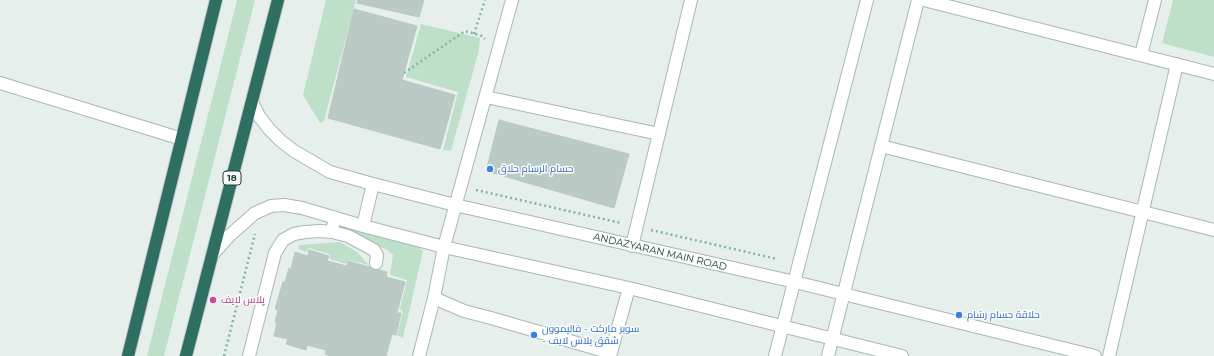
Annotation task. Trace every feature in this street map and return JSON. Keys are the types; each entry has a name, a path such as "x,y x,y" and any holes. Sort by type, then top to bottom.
{"highway":[{"path":"128,356 216,0"},
{"name":"18","path":"186,356 278,0"}],"street":[{"path":"419,356 434,298 444,247 512,0"},
{"path":"632,246 692,0"},
{"path":"775,356 867,0"},
{"path":"828,356 918,0"},
{"path":"924,0 1214,74"},
{"path":"1141,55 1155,0"},
{"path":"1109,356 1177,64"},
{"path":"0,83 182,139"},
{"path":"486,97 659,134"},
{"name":"ANDAZYARAN MAIN ROAD","path":"252,102 269,129 294,151 330,172 456,205 795,282 1095,356"},
{"path":"881,146 1214,230"},
{"path":"362,226 373,184"},
{"path":"212,255 229,236 255,213 271,206 284,205 302,208 362,226 444,247 628,288 902,356"},
{"path":"332,232 335,217"},
{"path":"249,356 275,253 283,240 294,234 305,232 332,232 348,236 374,250 378,255 376,263"},
{"path":"434,298 464,312 491,318 611,355 628,288"}],"path":[{"path":"474,34 484,0"},
{"path":"404,73 464,31 482,36 486,40"},
{"path":"461,186 777,259"},
{"path":"224,356 256,233"}],"green space":[{"path":"237,0 255,0 164,356 147,356"},
{"path":"326,0 356,0 324,121 320,123 303,95"},
{"path":"1173,0 1214,0 1214,57 1162,43"},
{"path":"421,24 480,38 479,50 451,151 443,150 458,92 406,77"},
{"path":"347,228 418,246 423,251 403,338 397,335 403,311 400,309 407,280 390,275 393,255 388,250 365,242 346,232"},
{"path":"340,242 357,252 369,265 348,260 346,264 330,259 330,254 308,248 307,252 298,249 299,245"}],"building":[{"path":"358,0 424,0 419,17 357,3"},
{"path":"354,9 417,26 402,80 455,95 440,149 328,118"},
{"path":"499,120 629,154 614,208 486,171"},
{"path":"309,250 329,256 327,261 347,266 348,261 387,272 386,277 405,282 397,313 401,313 396,335 392,334 386,356 330,356 325,354 326,350 307,345 306,350 286,344 288,339 274,336 278,310 275,309 283,282 285,282 289,268 291,269 295,252 308,256"}],"place":[{"name":"حسام الرسام حلاق","path":"490,169"},
{"name":"پلاس لایف","path":"213,300"},
{"name":"حلاقة حسام رسّام","path":"959,315"},
{"name":"سوبر ماركت - فاليموون - شقق بلاس لايف","path":"534,335"}]}
